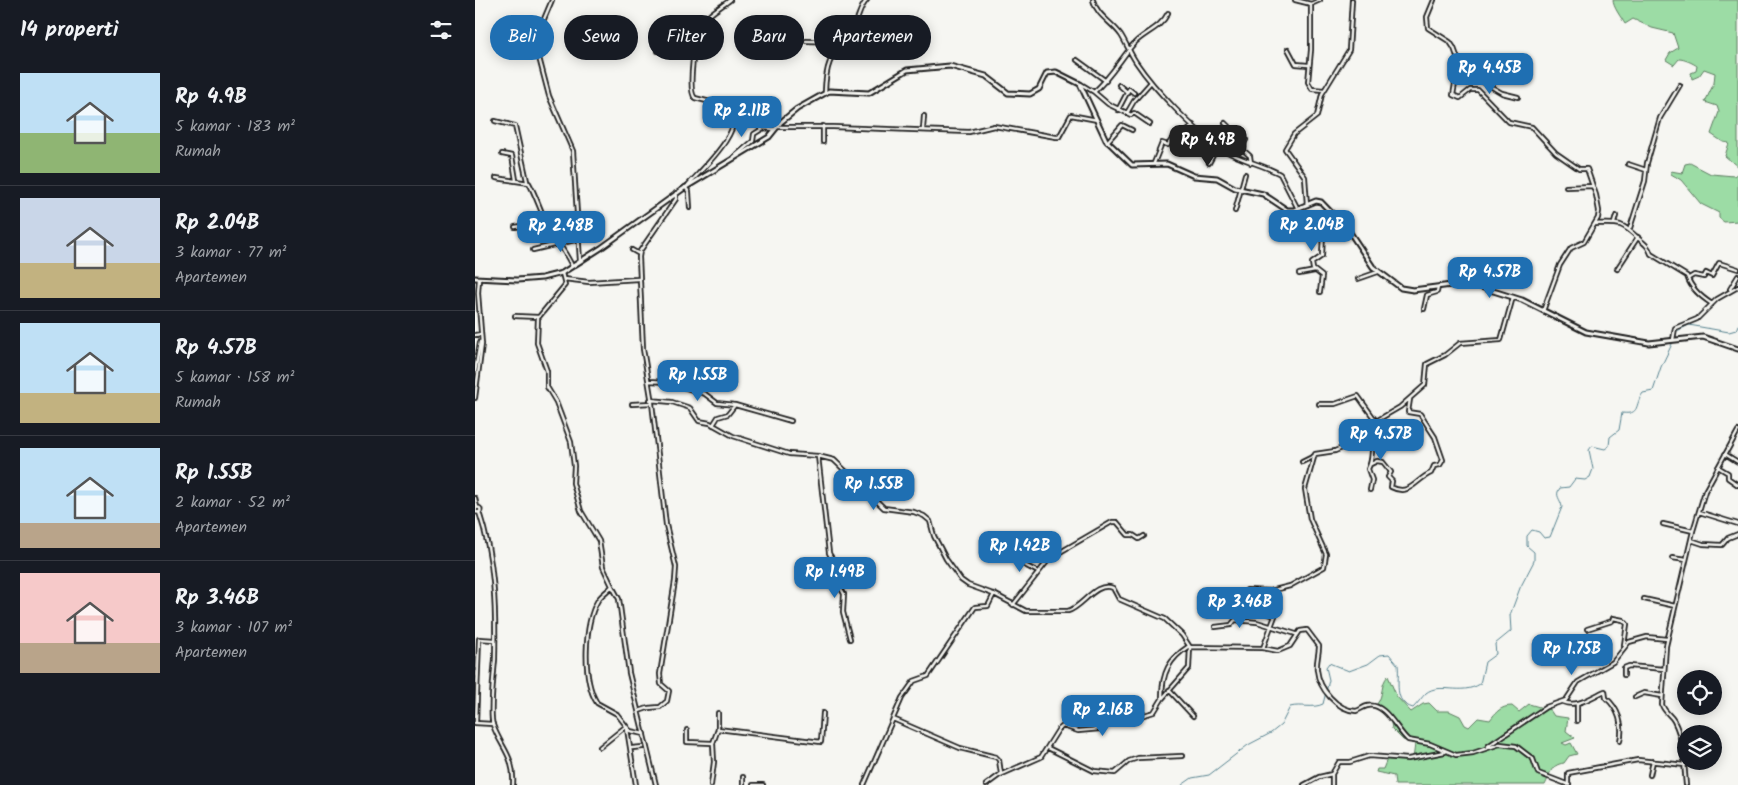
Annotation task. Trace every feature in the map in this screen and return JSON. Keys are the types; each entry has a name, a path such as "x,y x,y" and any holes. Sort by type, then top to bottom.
{"street":[{"path":"552,0 539,31 537,50 545,86 573,151 580,260"},
{"path":"711,15 730,0"},
{"path":"858,15 867,0"},
{"path":"1093,0 1098,12 1120,34 1129,51 1151,82 1193,125 1218,146 1251,163 1280,174 1298,209"},
{"path":"1295,0 1311,4 1320,0"},
{"path":"1307,205 1305,177 1285,151 1294,134 1317,116 1325,90 1349,50 1352,0"},
{"path":"1434,0 1427,17 1428,28 1453,46 1459,62 1453,95 1460,98 1470,90 1478,90 1505,119 1517,125 1531,126 1556,152 1579,169 1587,168 1599,211 1596,224 1584,242 1571,248 1560,264 1543,312"},
{"path":"1311,4 1311,48 1308,65 1308,86 1312,89 1325,90"},
{"path":"1094,92 1106,81 1131,46 1159,26 1168,13"},
{"path":"806,41 814,41"},
{"path":"1288,49 1296,64 1308,65"},
{"path":"686,186 724,145 734,121 733,109 727,105 693,96 691,91 694,60"},
{"path":"825,92 826,68 831,60"},
{"path":"1077,60 1106,81"},
{"path":"475,398 482,344 481,318 476,295 477,278 517,280 562,273 601,248 686,186 769,137 776,128 797,110 825,92 835,90 869,93 907,70 947,66 983,75 1005,91 1011,93 1036,92 1047,74 1058,72 1094,92 1118,110 1131,115 1134,113 1150,124"},
{"path":"1457,71 1475,77 1503,93 1519,97"},
{"path":"1076,81 1081,86 1107,142 1132,165 1154,163 1173,165 1198,177 1217,178 1231,186 1261,193 1287,210 1298,209 1321,202 1341,222 1378,272 1404,289 1451,285 1479,286 1513,297 1586,332 1649,343 1674,338 1703,337 1738,349"},
{"path":"1127,113 1134,101 1151,82"},
{"path":"1119,85 1127,92"},
{"path":"1630,228 1645,181 1646,170 1660,118 1679,85"},
{"path":"1118,110 1127,92 1130,89 1134,93"},
{"path":"1120,94 1124,97"},
{"path":"733,158 753,141 755,134 762,129 823,126 969,132 994,126 1059,137 1071,115 1097,120"},
{"path":"923,116 923,129"},
{"path":"734,121 758,122 762,129"},
{"path":"495,122 515,126 527,181 538,200 546,222 559,244 567,252 572,266"},
{"path":"1225,123 1246,140 1241,148 1249,154 1251,163"},
{"path":"1107,142 1122,125 1132,130"},
{"path":"1154,163 1162,143 1168,144 1175,135 1182,137 1193,125"},
{"path":"823,126 823,142"},
{"path":"1209,163 1218,146"},
{"path":"502,154 512,156 516,180"},
{"path":"1628,164 1646,170"},
{"path":"1235,211 1245,174"},
{"path":"496,178 527,181"},
{"path":"686,186 690,208"},
{"path":"1566,187 1593,186"},
{"path":"639,711 660,707 669,699 669,691 661,684 660,674 675,580 675,566 666,525 649,381 643,349 638,278 639,254 676,199 676,193"},
{"path":"1614,223 1615,216"},
{"path":"515,227 546,222"},
{"path":"1320,292 1322,276 1315,271 1311,264 1322,256 1323,234 1341,222"},
{"path":"1596,224 1614,223 1630,228 1649,248 1651,254 1681,272 1689,279 1689,283 1700,296 1712,304"},
{"path":"1617,269 1638,238"},
{"path":"533,250 579,239"},
{"path":"631,250 639,254"},
{"path":"1689,279 1694,275 1704,277 1706,273 1712,276 1718,263 1738,269"},
{"path":"1451,285 1462,273 1464,266"},
{"path":"1299,274 1315,271"},
{"path":"1358,279 1378,272"},
{"path":"562,273 565,285 539,317 538,350 547,372 547,387 556,402 571,442 574,488 581,512 599,541 603,567 619,599 629,673 656,785"},
{"path":"1730,290 1738,276"},
{"path":"564,279 589,282 638,278"},
{"path":"1423,309 1427,295 1437,292 1438,287"},
{"path":"1674,338 1678,326 1699,318 1712,304 1730,290 1738,287"},
{"path":"1303,462 1314,456 1316,452 1335,451 1369,436 1376,421 1411,398 1426,383 1427,364 1445,355 1459,343 1501,340 1513,297"},
{"path":"515,316 539,317"},
{"path":"475,335 481,334"},
{"path":"475,372 481,341"},
{"path":"649,381 667,382 696,390 717,403 735,405 791,421"},
{"path":"1319,404 1335,404 1358,396 1376,421"},
{"path":"1371,464 1379,461 1383,462 1391,472 1388,478 1392,481 1391,487 1405,490 1411,489 1423,477 1430,474 1434,466 1440,465 1443,460 1435,437 1420,415 1408,412 1411,398"},
{"path":"632,404 672,402 690,408 699,421 713,425 733,436 789,454 818,456 837,463 852,480 884,508 914,512 924,516 930,521 934,536 946,559 961,580 968,585 994,594 1013,605 1027,611 1067,612 1073,610 1097,590 1110,586 1119,599 1165,619 1182,635 1190,646 1189,668 1161,699 1155,710 1147,715 1118,720 1109,717 1100,729 1080,731 1063,726 1048,748 1035,760 1001,775 986,785"},
{"path":"713,425 718,417 729,414 735,405"},
{"path":"1677,732 1674,720 1664,712 1662,696 1667,639 1685,560 1705,491 1738,431"},
{"path":"1369,436 1373,443 1371,464 1368,469 1372,480 1370,490"},
{"path":"1725,454 1738,462"},
{"path":"818,456 829,554 837,565 843,567 845,573"},
{"path":"1242,621 1248,589 1270,591 1289,586 1324,568 1326,554 1310,519 1305,489 1314,456"},
{"path":"1718,467 1728,473 1728,478 1738,485"},
{"path":"475,498 477,507 480,508 479,512 491,555 496,604 493,724 509,756 514,775 513,785"},
{"path":"1699,512 1738,524"},
{"path":"1013,605 1038,572 1057,554 1111,522 1117,522 1128,535 1133,535 1139,540 1144,536"},
{"path":"1663,524 1693,530"},
{"path":"1691,540 1703,544 1722,545 1729,538 1738,534"},
{"path":"1045,541 1055,546 1057,554"},
{"path":"1011,558 1038,572"},
{"path":"1672,558 1685,560"},
{"path":"837,565 835,578 844,594 843,612 850,639"},
{"path":"612,586 600,598 591,616 585,662 595,701 617,714 626,728 632,748 636,785"},
{"path":"864,785 892,719 913,683 928,676 975,607 989,605 994,594"},
{"path":"1644,599 1675,606"},
{"path":"1246,607 1274,615 1275,618 1269,626 1263,648"},
{"path":"1587,629 1612,621 1613,618 1623,620 1627,624 1624,647"},
{"path":"1215,628 1231,625 1234,620 1257,622 1296,634"},
{"path":"1161,699 1162,681 1172,659 1190,646 1263,648 1278,651 1286,649 1292,644 1296,634 1303,629 1307,630 1317,642 1319,683 1331,697 1352,711 1359,711 1366,706 1376,706 1388,716 1408,740 1430,744 1456,755 1500,744 1516,746 1533,759 1537,773 1569,785 1568,773 1638,760 1677,764"},
{"path":"1487,748 1546,707 1563,702 1582,679 1613,662 1624,647 1641,638 1667,639"},
{"path":"475,639 495,640"},
{"path":"479,639 475,723 493,724"},
{"path":"1624,674 1624,668 1629,666 1664,669"},
{"path":"1605,686 1605,698 1617,710 1623,731 1620,740"},
{"path":"1169,690 1193,716"},
{"path":"1563,702 1570,705 1577,704 1605,691"},
{"path":"1635,696 1644,694 1662,696"},
{"path":"1577,704 1579,715 1577,721"},
{"path":"711,785 714,762 713,742 718,729 718,713"},
{"path":"718,729 821,742 823,713"},
{"path":"892,719 961,748 996,757 1001,769 1001,775"},
{"path":"626,728 644,734"},
{"path":"600,747 626,728"},
{"path":"687,730 687,742 713,742"},
{"path":"632,748 643,747"},
{"path":"1048,748 1094,771 1115,773 1129,761 1139,758 1182,756"},
{"path":"1332,785 1332,774 1339,762 1350,762 1369,756 1408,759 1446,752"},
{"path":"1650,775 1653,761"},
{"path":"1685,770 1686,785"},
{"path":"1304,785 1319,777 1332,774"},
{"path":"743,777 743,785"},
{"path":"753,785 763,785"}],"green space":[{"path":"1613,0 1738,0 1738,167 1725,156 1729,143 1723,142 1711,134 1719,112 1717,106 1705,102 1714,83 1715,73 1704,69 1699,76 1692,79 1691,73 1696,71 1697,66 1681,59 1674,65 1666,60 1670,53 1678,48 1673,33 1652,28 1633,19 1625,24"},
{"path":"1690,163 1711,174 1734,176 1738,173 1738,221 1724,222 1719,218 1719,213 1701,204 1681,180 1671,174 1671,171 1682,173 1685,164"},
{"path":"1388,676 1397,697 1411,712 1423,704 1429,703 1437,711 1449,711 1460,716 1465,725 1469,727 1478,718 1490,720 1499,710 1508,706 1512,706 1519,712 1529,704 1550,710 1554,716 1568,718 1566,731 1575,738 1562,743 1566,745 1571,743 1577,754 1569,756 1564,763 1555,766 1545,785 1395,785 1394,776 1376,772 1377,769 1383,769 1387,759 1413,759 1415,744 1403,740 1392,729 1390,717 1377,704 1381,697 1384,682"}],"waterway":[{"path":"1673,333 1689,325 1729,332 1736,330 1738,325"},
{"path":"1182,785 1192,778 1209,775 1248,745 1271,733 1281,725 1290,707 1323,704 1329,680 1326,667 1329,663 1349,671 1368,664 1380,655 1389,654 1398,665 1398,690 1402,701 1413,708 1426,693 1432,690 1466,689 1480,684 1485,662 1496,654 1495,644 1511,631 1510,615 1520,588 1534,561 1534,552 1527,546 1527,536 1532,530 1539,532 1544,538 1550,537 1562,507 1558,491 1560,488 1569,487 1575,479 1585,480 1590,477 1593,469 1589,450 1592,446 1605,449 1609,446 1610,437 1619,430 1622,413 1635,411 1643,393 1653,391 1661,367 1672,344"}]}
